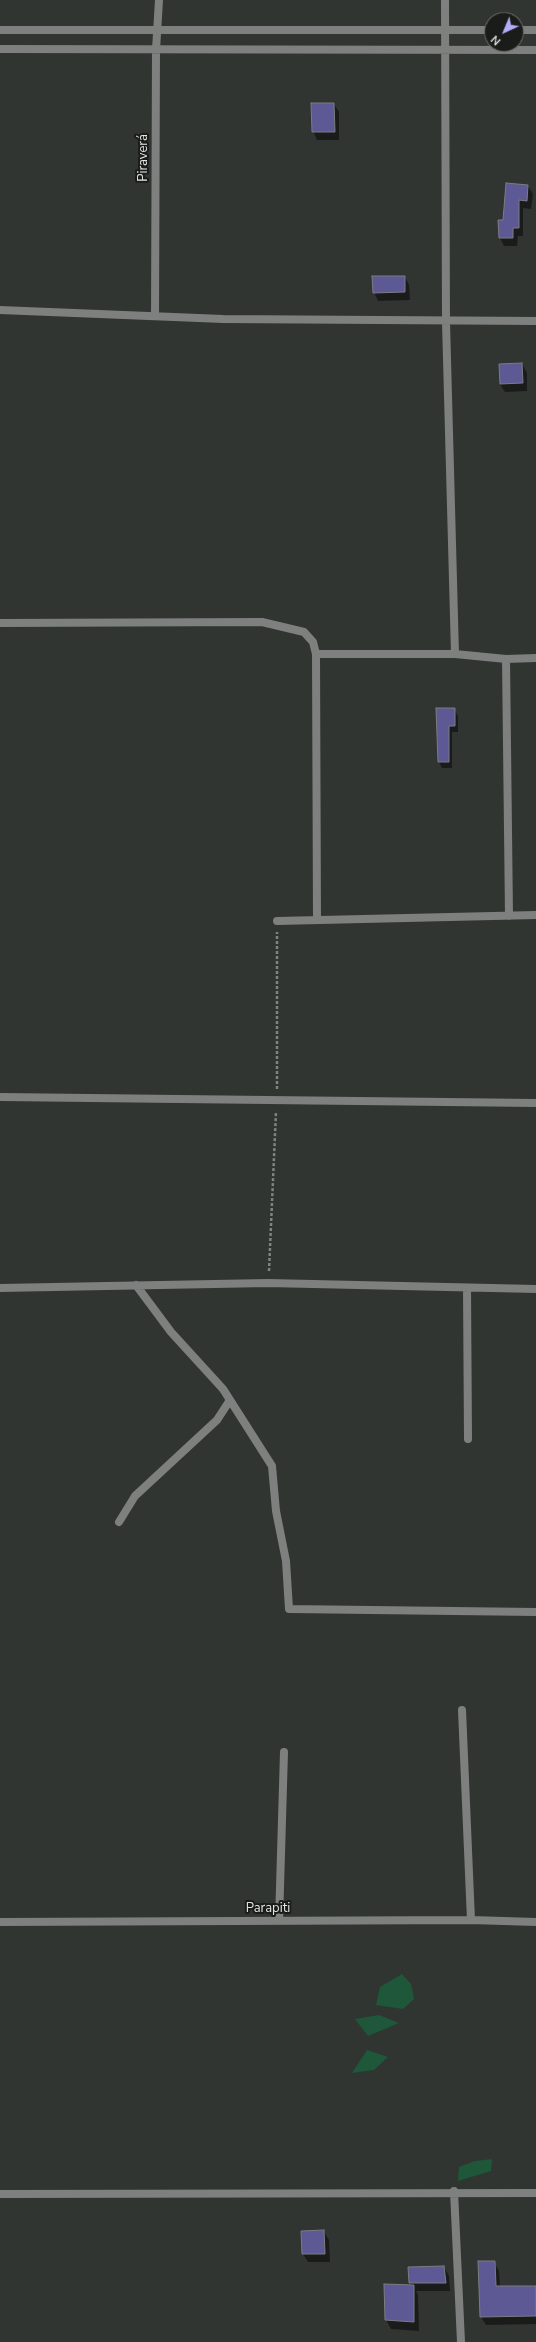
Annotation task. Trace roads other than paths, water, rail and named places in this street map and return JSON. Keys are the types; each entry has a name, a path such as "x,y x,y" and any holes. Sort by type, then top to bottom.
{"street":[{"name":"Piraverá","path":"155,316 156,50 159,0"},
{"path":"445,0 446,322 455,654"},
{"path":"0,30 484,30"},
{"path":"524,30 536,30"},
{"path":"0,49 536,50"},
{"path":"0,310 155,316 446,322 536,321"},
{"path":"0,623 262,622 304,632 314,642 316,654 317,920"},
{"path":"316,654 455,654 506,659 536,658"},
{"path":"506,659 509,916"},
{"path":"277,921 536,915"},
{"path":"0,1097 536,1103"},
{"path":"0,1288 268,1284 536,1290"},
{"path":"136,1285 171,1332 223,1389 272,1466 276,1511 286,1561 289,1610 536,1612"},
{"path":"467,1288 468,1438"},
{"path":"119,1522 135,1496 218,1420 230,1400"},
{"path":"462,1710 471,1920"},
{"path":"279,1921 284,1752"},
{"name":"Parapiti","path":"0,1922 471,1920 536,1922"},
{"path":"0,2194 454,2191 536,2192"},
{"path":"454,2191 460,2342"}]}
